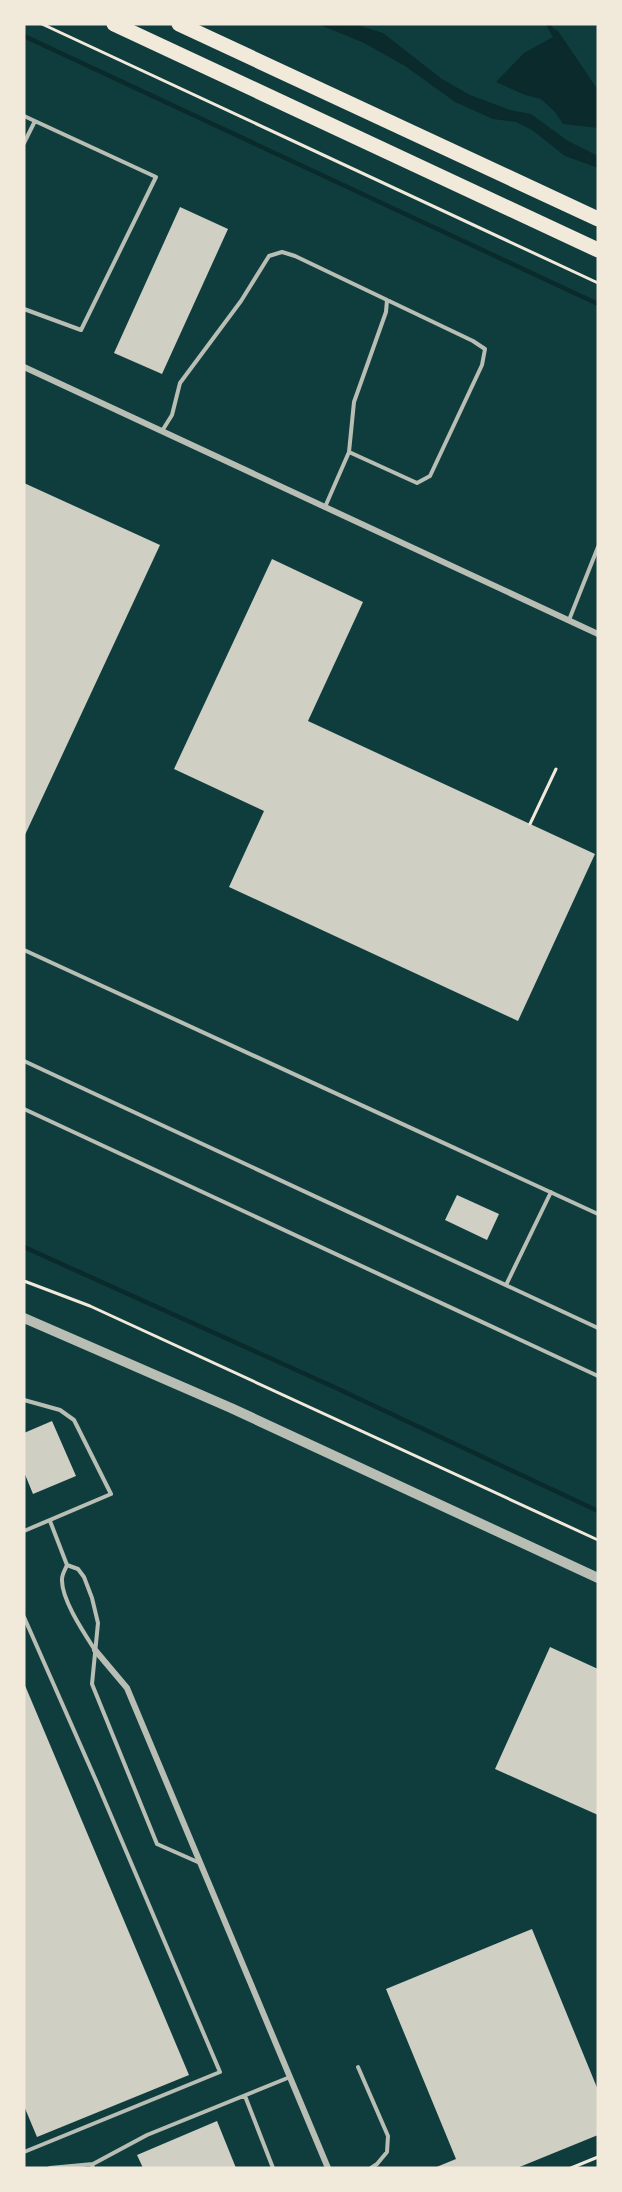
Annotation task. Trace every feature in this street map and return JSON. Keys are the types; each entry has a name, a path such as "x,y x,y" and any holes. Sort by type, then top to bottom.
{"highway":[{"path":"114,24 598,250"},
{"path":"179,24 598,219"}],"street":[{"path":"24,367 598,634"},
{"path":"24,1318 231,1408 598,1578"},
{"path":"95,1650 127,1688 328,2168"}],"lane":[{"path":"24,116 156,177 81,330 24,309"},
{"path":"24,143 35,121"},
{"path":"162,431 172,415 180,383 241,301 269,256 282,252 295,256 485,349 482,365 429,476 417,483 349,452"},
{"path":"325,507 349,452 354,402 386,312 387,300"},
{"path":"569,620 598,546"},
{"path":"24,950 598,1214"},
{"path":"24,1061 598,1328"},
{"path":"24,1109 598,1376"},
{"path":"506,1285 551,1192"},
{"path":"24,1400 60,1410 74,1420 111,1494 24,1531"},
{"path":"50,1521 67,1565 62,1575 62,1583 73,1614 95,1650"},
{"path":"67,1565 78,1569 84,1577 92,1598 98,1623 92,1684 157,1844 201,1864"},
{"path":"24,1617 220,2072 24,2152"},
{"path":"358,2067 388,2136 387,2152 371,2168"},
{"path":"50,2168 93,2166 147,2134 290,2077"},
{"path":"244,2096 273,2168"}],"path":[{"path":"42,24 598,283"},
{"path":"530,824 556,769"},
{"path":"24,1281 90,1306 598,1540"},
{"path":"571,2168 598,2157"}],"water":[{"path":"318,24 355,24 383,33 442,79 470,95 510,110 531,114 568,141 598,156 598,168 565,156 532,130 516,122 493,119 455,102 405,66 364,43"},
{"path":"555,29 598,90 598,128 563,124 555,112 541,99 525,95 496,82 524,53 553,37 551,32"}],"building":[{"path":"180,207 228,229 162,374 114,353"},
{"path":"24,483 160,545 24,837"},
{"path":"272,559 363,602 308,721 595,854 518,1021 229,887 264,811 174,769"},
{"path":"457,1195 499,1214 487,1240 445,1220"},
{"path":"52,1421 76,1476 33,1494 24,1472 24,1433"},
{"path":"550,1647 598,1669 598,1815 495,1769"},
{"path":"24,1683 189,2075 37,2137 24,2106"},
{"path":"532,1929 598,2090 598,2135 517,2168 434,2168 456,2159 386,1989"},
{"path":"217,2121 236,2168 143,2168 137,2155"}],"waterway":[{"path":"548,24 554,34"},
{"path":"24,36 598,304"},
{"path":"24,1247 334,1387 598,1511"}]}
